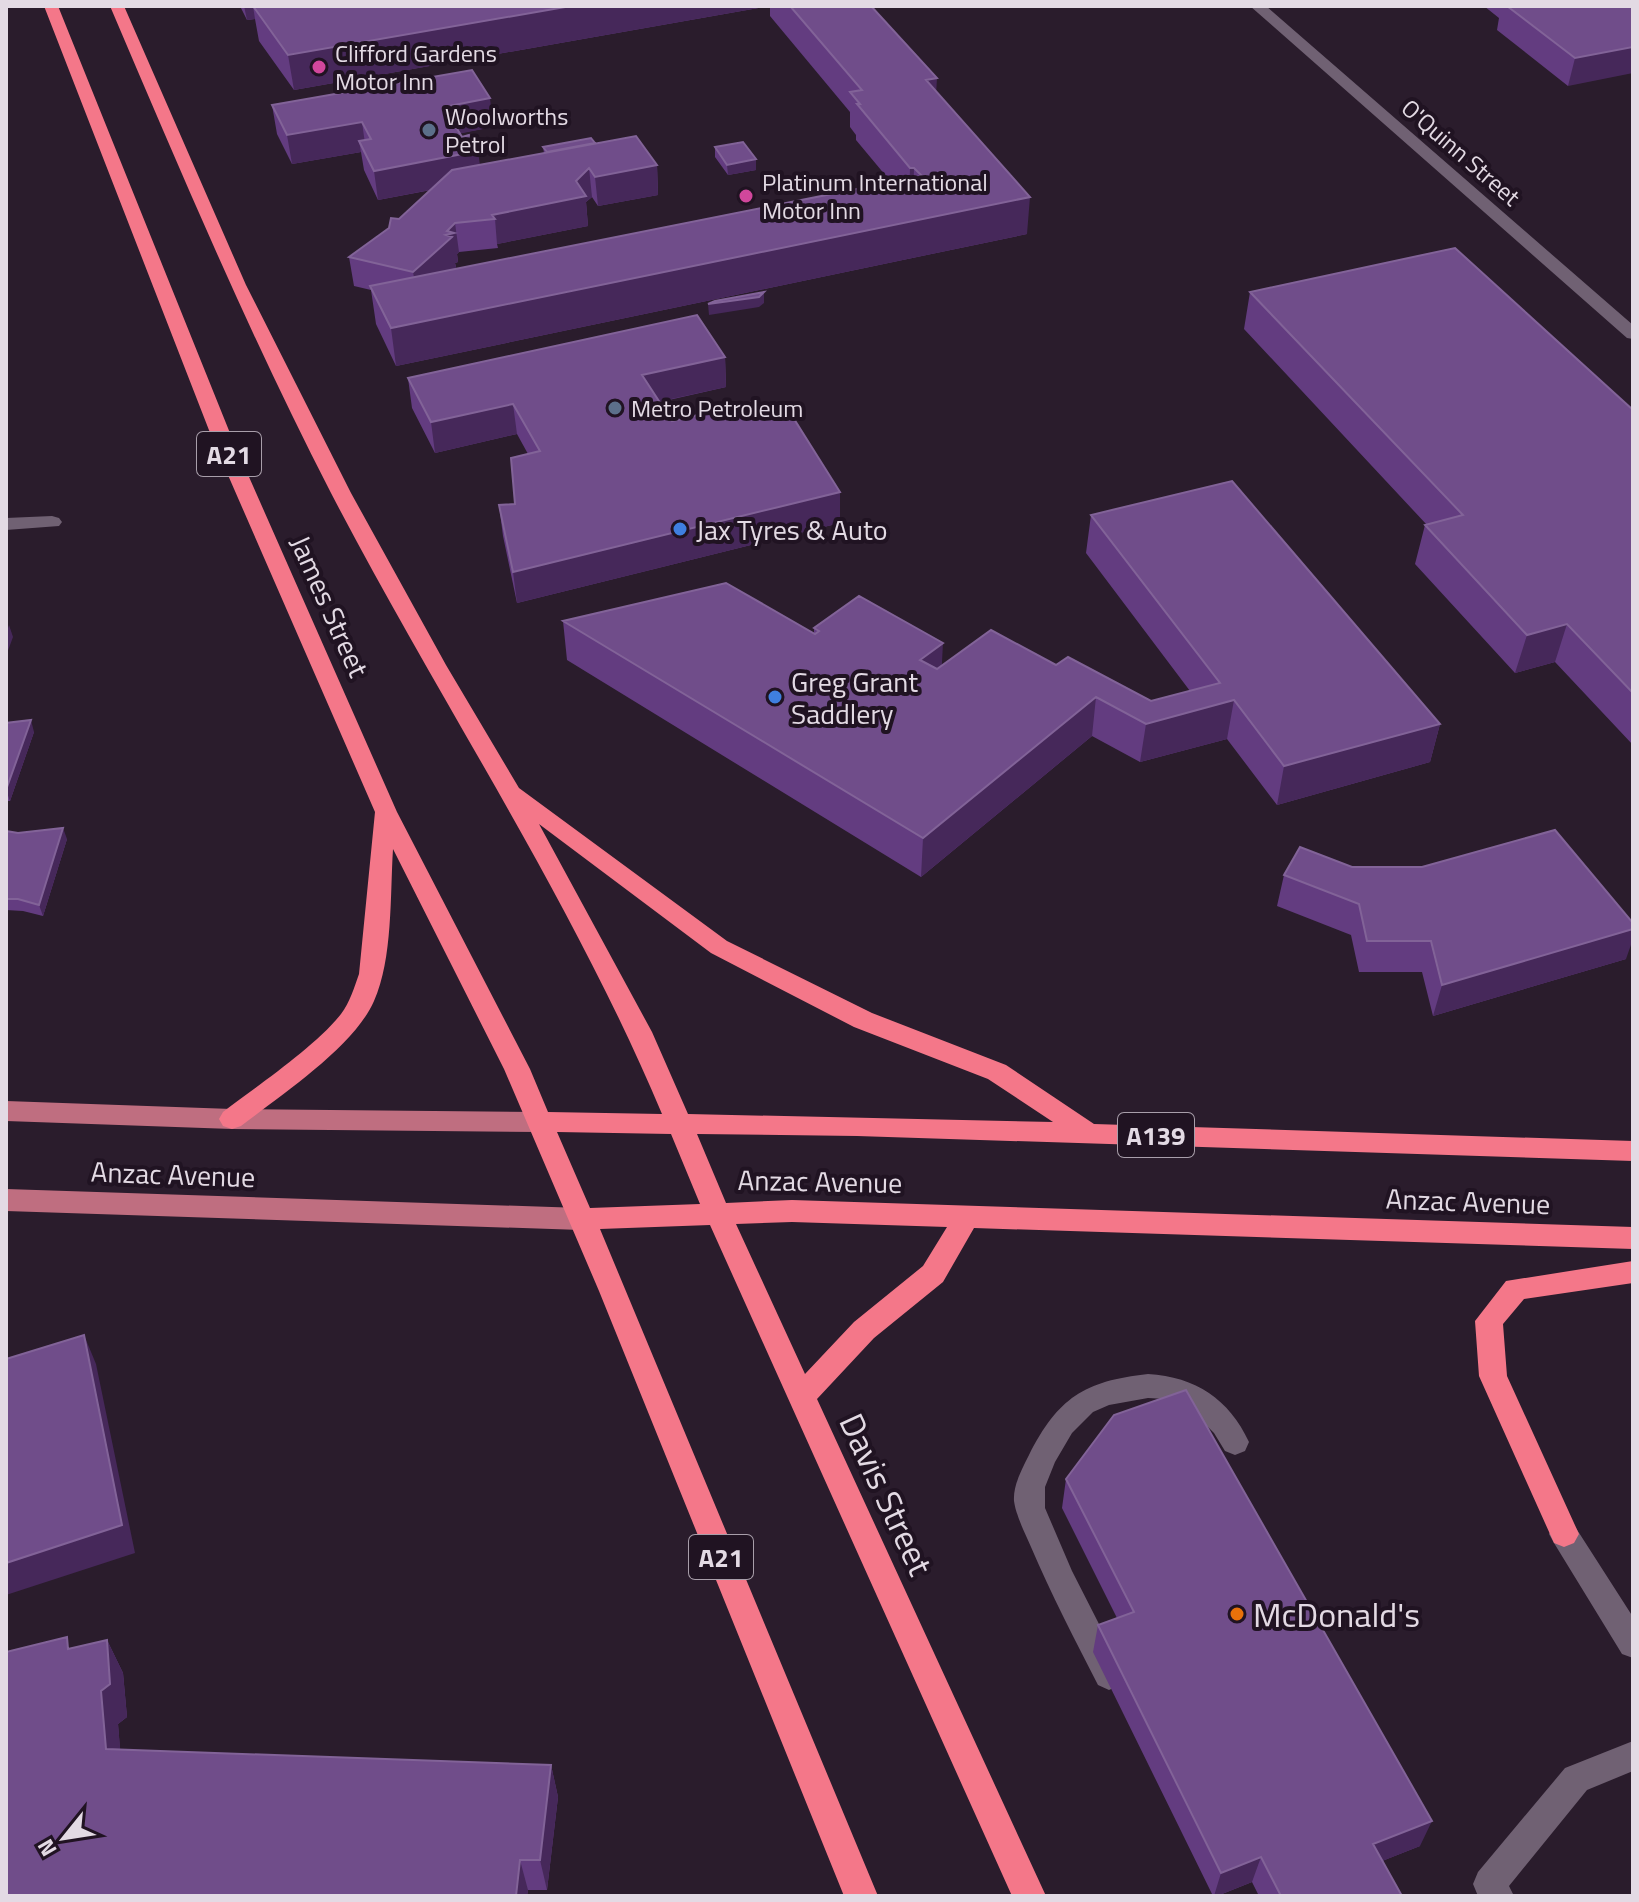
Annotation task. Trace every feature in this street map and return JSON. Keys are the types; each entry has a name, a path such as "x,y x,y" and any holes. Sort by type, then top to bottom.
{"highway":[{"name":"James Street","path":"51,6 224,443 386,812 517,1069 581,1219"},
{"name":"James Street","path":"117,6 237,285 334,479 640,1032 679,1122"},
{"path":"508,789 719,947 863,1020 997,1072 1089,1133"},
{"path":"232,1119 336,1034 348,1023 362,1001 371,974 386,812"},
{"name":"Anzac Avenue","path":"538,1122 679,1122 1633,1151"},
{"name":"Davis Street","path":"679,1122 717,1212 1029,1896"},
{"name":"Anzac Avenue","path":"581,1219 792,1211 1633,1238"},
{"path":"801,1397 864,1330 933,1274 967,1216"},
{"name":"A21","path":"581,1219 861,1896"},
{"path":"1564,1534 1493,1376 1489,1321 1516,1289 1633,1272"}],"main road":[{"name":"Anzac Avenue","path":"6,1111 232,1119 538,1122"},
{"name":"Anzac Avenue","path":"6,1200 581,1219"}],"street":[{"name":"O'Quinn Street","path":"1257,6 1633,334"},
{"path":"6,524 52,522"},
{"path":"1121,1699 1044,1544 1028,1500 1033,1477 1058,1427 1077,1407 1134,1385 1161,1385 1188,1393 1209,1406 1225,1422 1235,1442"},
{"path":"1564,1534 1633,1644"},
{"path":"1497,1896 1490,1884 1576,1779 1633,1756"}],"building":[{"path":"253,6 571,6 288,55"},
{"path":"790,6 871,6 937,78 926,80 1030,197 391,328 370,286 922,176 910,168 857,104 860,104 850,92 862,90"},
{"path":"1507,6 1633,6 1633,47 1575,58"},
{"path":"472,70 490,98 444,107 462,137 469,135 478,151 374,171 359,141 371,139 362,122 287,135 272,105"},
{"path":"636,136 657,165 595,177 589,168 576,181 586,196 492,215 495,219 455,223 447,231 454,233 446,235 452,237 413,272 349,257 389,228 391,218 399,219 452,170"},
{"path":"591,138 595,143 547,152 543,147"},
{"path":"743,142 756,159 727,165 715,147"},
{"path":"1455,248 1633,410 1633,693 1567,624 1527,635 1425,525 1463,515 1250,292"},
{"path":"764,292 759,297 708,304 715,301"},
{"path":"697,315 725,357 642,375 672,421 754,402 764,417 789,411 840,492 513,572 499,505 515,504 511,458 540,451 513,404 431,422 408,378"},
{"name":"Greg Grant Saddlery","path":"1232,481 1440,724 1284,766 1234,700 1146,724 1096,697 923,838 563,621 726,583 815,634 819,631 814,628 859,596 943,643 920,660 937,669 991,630 1056,665 1068,657 1151,701 1220,683 1091,515"},
{"path":"31,720 6,790 6,723"},
{"path":"63,828 39,905 6,899 6,831 18,833"},
{"path":"1555,830 1633,923 1633,929 1442,985 1431,941 1367,941 1359,904 1284,875 1300,847 1352,867 1422,867"},
{"path":"84,1335 122,1525 6,1563 6,1359"},
{"name":"McDonald's","path":"1186,1390 1432,1821 1373,1844 1402,1896 1281,1896 1261,1857 1221,1873 1098,1625 1134,1612 1066,1479 1114,1415"},
{"path":"67,1637 68,1649 107,1640 110,1684 101,1691 106,1749 551,1765 540,1860 520,1860 516,1896 6,1896 6,1652"}],"place":[{"name":"Clifford Gardens Motor Inn","path":"319,67"},
{"name":"Woolworths Petrol","path":"429,130"},
{"name":"Platinum International Motor Inn","path":"746,196"},
{"name":"Metro Petroleum","path":"615,408"},
{"name":"Jax Tyres & Auto","path":"680,529"},
{"name":"Greg Grant Saddlery","path":"775,697"},
{"name":"McDonald's","path":"1237,1614"}]}
